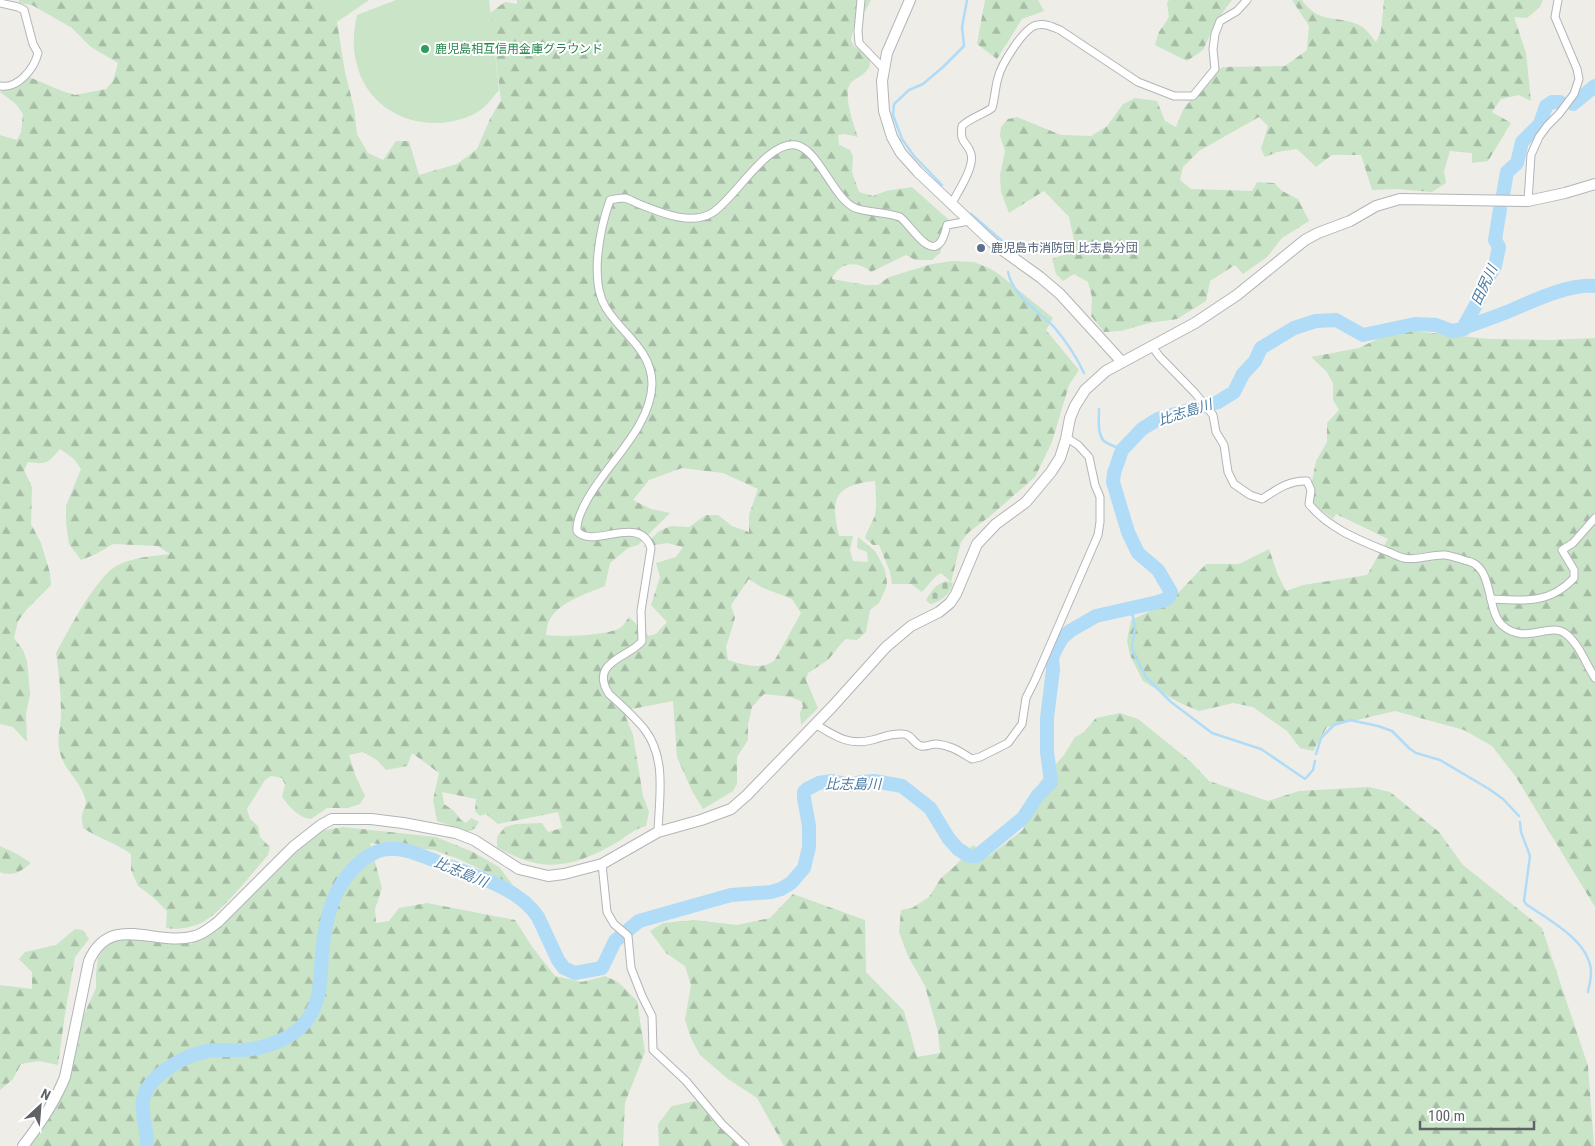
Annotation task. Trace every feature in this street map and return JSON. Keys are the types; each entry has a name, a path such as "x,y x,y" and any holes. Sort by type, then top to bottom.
{"street":[{"path":"861,0 858,31 859,43 883,68"},
{"path":"910,0 887,53 883,68 882,93 884,111 892,137 901,153 951,205 994,244 1060,294 1122,362"},
{"path":"951,205 972,164 971,154 962,140 962,126 968,120 992,108 998,78 1004,64 1029,29 1037,24 1060,30 1138,82 1174,96 1193,96 1215,68 1215,34 1220,22 1237,11 1248,0"},
{"path":"1528,201 1532,155 1539,137 1574,94 1578,79 1576,69 1555,16 1558,0"},
{"path":"0,3 24,10 33,44 38,53 32,67 20,81 4,87 0,86"},
{"path":"658,832 660,771 655,748 646,731 609,694 604,678 608,667 614,659 637,647 642,641 641,611 651,548 642,535 622,532 590,537 583,536 577,531 581,512 590,494 635,432 645,414 652,384 648,361 640,348 606,308 599,290 599,251 602,226 610,200 626,199 662,213 686,218 699,217 712,213 725,202 770,154 784,147 795,145 809,153 843,198 854,208 900,217 931,247 936,246 942,241 947,225 969,221"},
{"path":"23,1146 54,1101 65,1077 89,960 98,945 111,935 182,938 195,936 205,931 218,922 293,847 321,825 332,819 371,819 403,822 456,833 474,840 518,868 548,876 564,874 602,864 658,832 731,809 838,702 893,641 911,626 939,612 950,604 977,544 996,524 1026,502 1039,487 1060,458 1067,438 1070,418 1085,390 1106,371 1195,323 1237,295 1305,240 1350,221 1382,204 1400,199 1528,201 1595,184"},
{"path":"1152,346 1213,415 1216,432 1224,445 1228,472 1234,484 1239,488 1262,499 1283,486 1296,481 1307,481 1311,490 1310,504 1314,511 1348,535 1404,558 1446,555 1472,563 1484,577 1496,619 1507,629 1529,635 1556,630 1565,634 1574,642 1595,678"},
{"path":"815,724 843,740 858,742 874,740 887,734 906,734 918,745 934,744 949,746 972,759 1008,743 1022,724 1026,698 1036,680 1098,535 1100,497 1095,485 1089,457 1078,445 1067,438"},
{"path":"1491,598 1524,601 1555,595 1561,591 1574,578 1574,570 1562,550 1573,543 1595,518"},
{"path":"602,864 607,912 614,924 628,936 631,968 652,1016 653,1050 686,1081 722,1124 745,1146"}],"green space":[{"path":"19,0 322,0 337,22 345,72 354,108 357,134 368,153 383,160 396,141 409,141 419,175 457,164 477,149 490,119 501,100 490,13 505,2 517,4 517,0 871,0 854,27 851,40 854,46 869,56 870,62 866,71 851,83 848,91 850,112 858,137 845,134 838,135 839,145 850,150 853,156 852,172 859,192 873,196 886,191 912,187 958,228 948,229 940,253 932,260 915,260 906,255 871,272 854,264 839,269 832,279 866,285 878,285 889,277 932,264 952,261 974,262 1000,275 1053,318 1046,330 1079,370 1069,385 1052,442 1035,477 969,532 961,542 951,582 941,573 922,592 911,584 892,584 890,572 879,545 873,545 865,538 875,515 875,481 861,483 843,490 838,496 835,512 839,536 853,536 850,550 853,561 868,562 867,552 857,548 858,537 874,550 885,570 887,583 885,590 879,603 870,610 866,632 857,640 845,639 828,660 808,673 806,680 818,708 801,725 800,713 803,706 801,701 791,697 764,694 752,707 748,725 748,740 737,757 737,784 733,791 703,809 692,791 677,757 673,701 632,709 625,715 633,735 643,796 649,812 646,826 585,858 557,865 528,861 513,856 497,847 497,837 505,827 516,824 542,823 548,832 562,828 558,812 498,824 486,814 480,816 475,811 476,799 442,792 444,804 454,811 461,820 466,823 471,818 479,822 475,828 468,832 437,821 433,800 439,773 412,753 407,766 386,770 377,760 363,752 349,755 365,796 360,804 348,808 327,808 311,819 306,818 294,811 282,797 285,785 282,778 271,776 265,780 247,809 250,819 258,826 260,837 270,847 268,855 228,901 203,922 180,929 166,928 167,911 138,886 131,870 131,854 83,828 82,814 86,803 85,798 79,785 67,769 59,748 61,706 56,653 92,591 110,571 118,565 131,560 170,554 158,546 113,544 81,560 69,544 66,506 81,469 74,459 60,449 47,462 28,462 24,470 32,487 31,524 41,543 50,573 51,585 18,621 14,638 23,650 27,661 30,694 26,714 27,742 13,727 0,724 0,135 17,140 21,132 23,114 16,104 0,92 15,85 22,74 75,95 106,89 113,81 118,63 91,47 72,28 32,5 19,3","holes":["682,468 723,473 758,489 749,515 749,532 732,526 718,515 706,515 689,527 671,526 659,531 643,547 667,543 683,547 676,557 656,563 660,577 651,605 667,622 656,634 649,636 629,617 618,629 603,633 563,636 546,635 548,622 561,607 574,599 605,586 610,563 628,548 638,545 670,513 651,509 633,500 649,480","749,579 761,587 792,599 801,613 774,661 757,666 728,660 726,647 735,618 731,605"]},
{"path":"322,0 369,0 337,22"},
{"name":"鹿児島相互信用金庫グラウンド","path":"396,0 489,0 499,90 482,109 456,121 419,122 386,108 372,95 362,80 356,61 354,38 357,15"},
{"path":"985,0 1038,0 1044,11 1022,19 997,59 977,44"},
{"path":"1169,0 1232,0 1217,20 1203,50 1187,61 1155,45 1159,32 1169,17 1167,3"},
{"path":"1292,0 1302,0 1308,8 1321,16 1361,26 1376,42 1381,31 1384,0 1543,0 1540,7 1527,18 1514,17 1526,53 1531,101 1519,95 1501,99 1492,112 1511,123 1488,161 1472,163 1472,153 1450,151 1444,171 1446,183 1432,192 1398,189 1372,190 1361,155 1332,155 1316,167 1297,149 1277,152 1265,157 1261,149 1268,126 1259,117 1199,151 1183,167 1180,180 1191,189 1252,191 1257,182 1274,183 1282,191 1298,199 1309,221 1282,238 1267,257 1243,274 1235,265 1210,281 1206,301 1177,319 1149,323 1121,331 1104,332 1091,316 1092,297 1088,282 1074,274 1063,281 1056,274 1052,259 1076,250 1069,217 1044,191 1009,213 1001,192 1000,175 1005,151 1000,136 1001,127 1008,119 1017,117 1061,135 1091,136 1107,126 1123,104 1135,98 1157,101 1165,121 1176,127 1183,110 1196,93 1214,73 1223,67 1285,66 1307,50 1309,26"},
{"path":"1417,330 1489,339 1550,340 1595,338 1595,907 1516,777 1492,746 1464,730 1395,711 1327,727 1313,751 1300,748 1287,731 1253,707 1233,703 1199,711 1178,702 1143,681 1130,655 1127,641 1131,620 1148,612 1178,593 1206,564 1239,564 1269,549 1286,591 1303,585 1367,575 1388,539 1336,514 1333,519 1313,504 1312,481 1316,461 1327,442 1327,423 1339,410 1333,400 1333,383 1326,371 1311,357 1359,348 1382,337"},
{"path":"946,581 953,583 950,591 941,600 930,604 926,600 930,594 937,586"},
{"path":"1120,713 1138,719 1190,761 1209,781 1268,801 1299,791 1369,787 1390,792 1439,832 1463,865 1542,928 1588,1066 1594,1146 784,1146 757,1098 728,1079 700,1055 691,1038 685,1020 691,985 685,966 666,953 650,931 663,923 694,920 737,925 770,918 793,894 865,920 866,972 904,1011 917,1057 940,1053 938,1032 925,986 908,956 899,932 901,910 912,908 929,897 941,878 955,866 973,845 989,856 1023,830 1040,782 1064,755 1075,737 1083,733 1096,718"},
{"path":"343,827 436,837 473,852 499,867 513,885 459,859 434,850 370,843 382,888 375,909 376,923 389,921 399,908 427,903 515,920 533,948 555,976 582,982 605,976 618,982 637,1001 645,1052 625,1103 623,1146 27,1146 68,1079 77,1048 82,1019 96,988 98,957 103,949 115,940 166,934 191,944 205,937 301,843 320,831"},
{"path":"0,846 31,863 16,873 0,872"},
{"path":"75,929 83,930 89,939 75,957 58,1065 39,1061 21,1064 13,1079 0,1090 0,985 32,989 32,972 19,959 25,952 56,945"},
{"path":"705,1099 738,1146 659,1146 658,1124 672,1106"}],"waterway":[{"path":"942,185 914,156 902,139 893,115 894,104 909,90 923,84 964,46 962,27 967,0"},
{"name":"田尻川","path":"1573,104 1595,86"},
{"name":"田尻川","path":"1503,195 1507,172 1517,163 1522,142 1540,124 1546,106 1552,102 1560,102"},
{"name":"田尻川","path":"1463,328 1495,266 1499,247 1495,240 1500,209"},
{"path":"971,214 1008,246"},
{"path":"1008,272 1011,281 1020,295 1054,327 1067,343 1084,373"},
{"name":"比志島川","path":"147,1146 143,1101 151,1083 159,1075 178,1062 199,1053 212,1050 246,1050 280,1041 295,1032 308,1019 319,993 325,931 334,898 352,870 374,853 394,849 405,850 494,883 519,897 538,917 558,960 564,968 575,973 602,968 615,941 639,921 731,895 771,892 791,883 804,868 809,847 809,826 804,792 819,783 832,781 851,785 874,781 902,786 930,808 949,839 958,849 969,856 977,856 1023,818 1038,795 1051,782 1047,752 1047,718 1053,670 1052,657 1062,638 1070,631 1096,616 1158,602 1167,599 1171,592 1158,570 1138,553 1128,532 1113,482 1122,450 1142,429 1158,419 1218,402 1234,392 1243,374 1255,361 1261,348 1294,328 1316,321 1336,320 1363,335 1415,324 1436,325 1452,331 1464,329 1562,290 1574,287 1595,286"},
{"path":"1099,409 1099,426 1102,438 1105,442 1122,450"},
{"path":"1125,610 1133,616 1135,629 1132,645 1133,652 1146,677 1171,702 1212,733 1261,749 1305,779 1313,770 1315,761"},
{"path":"1316,754 1321,738 1334,725 1350,720 1378,726 1392,731 1416,753 1440,760 1489,789 1503,799 1519,816"},
{"path":"1520,822 1521,832 1530,856 1524,901 1567,932 1584,951 1591,973 1588,992"}],"place":[{"name":"鹿児島相互信用金庫グラウンド","path":"425,49"},
{"name":"鹿児島市消防団 比志島分団","path":"981,248"}]}
